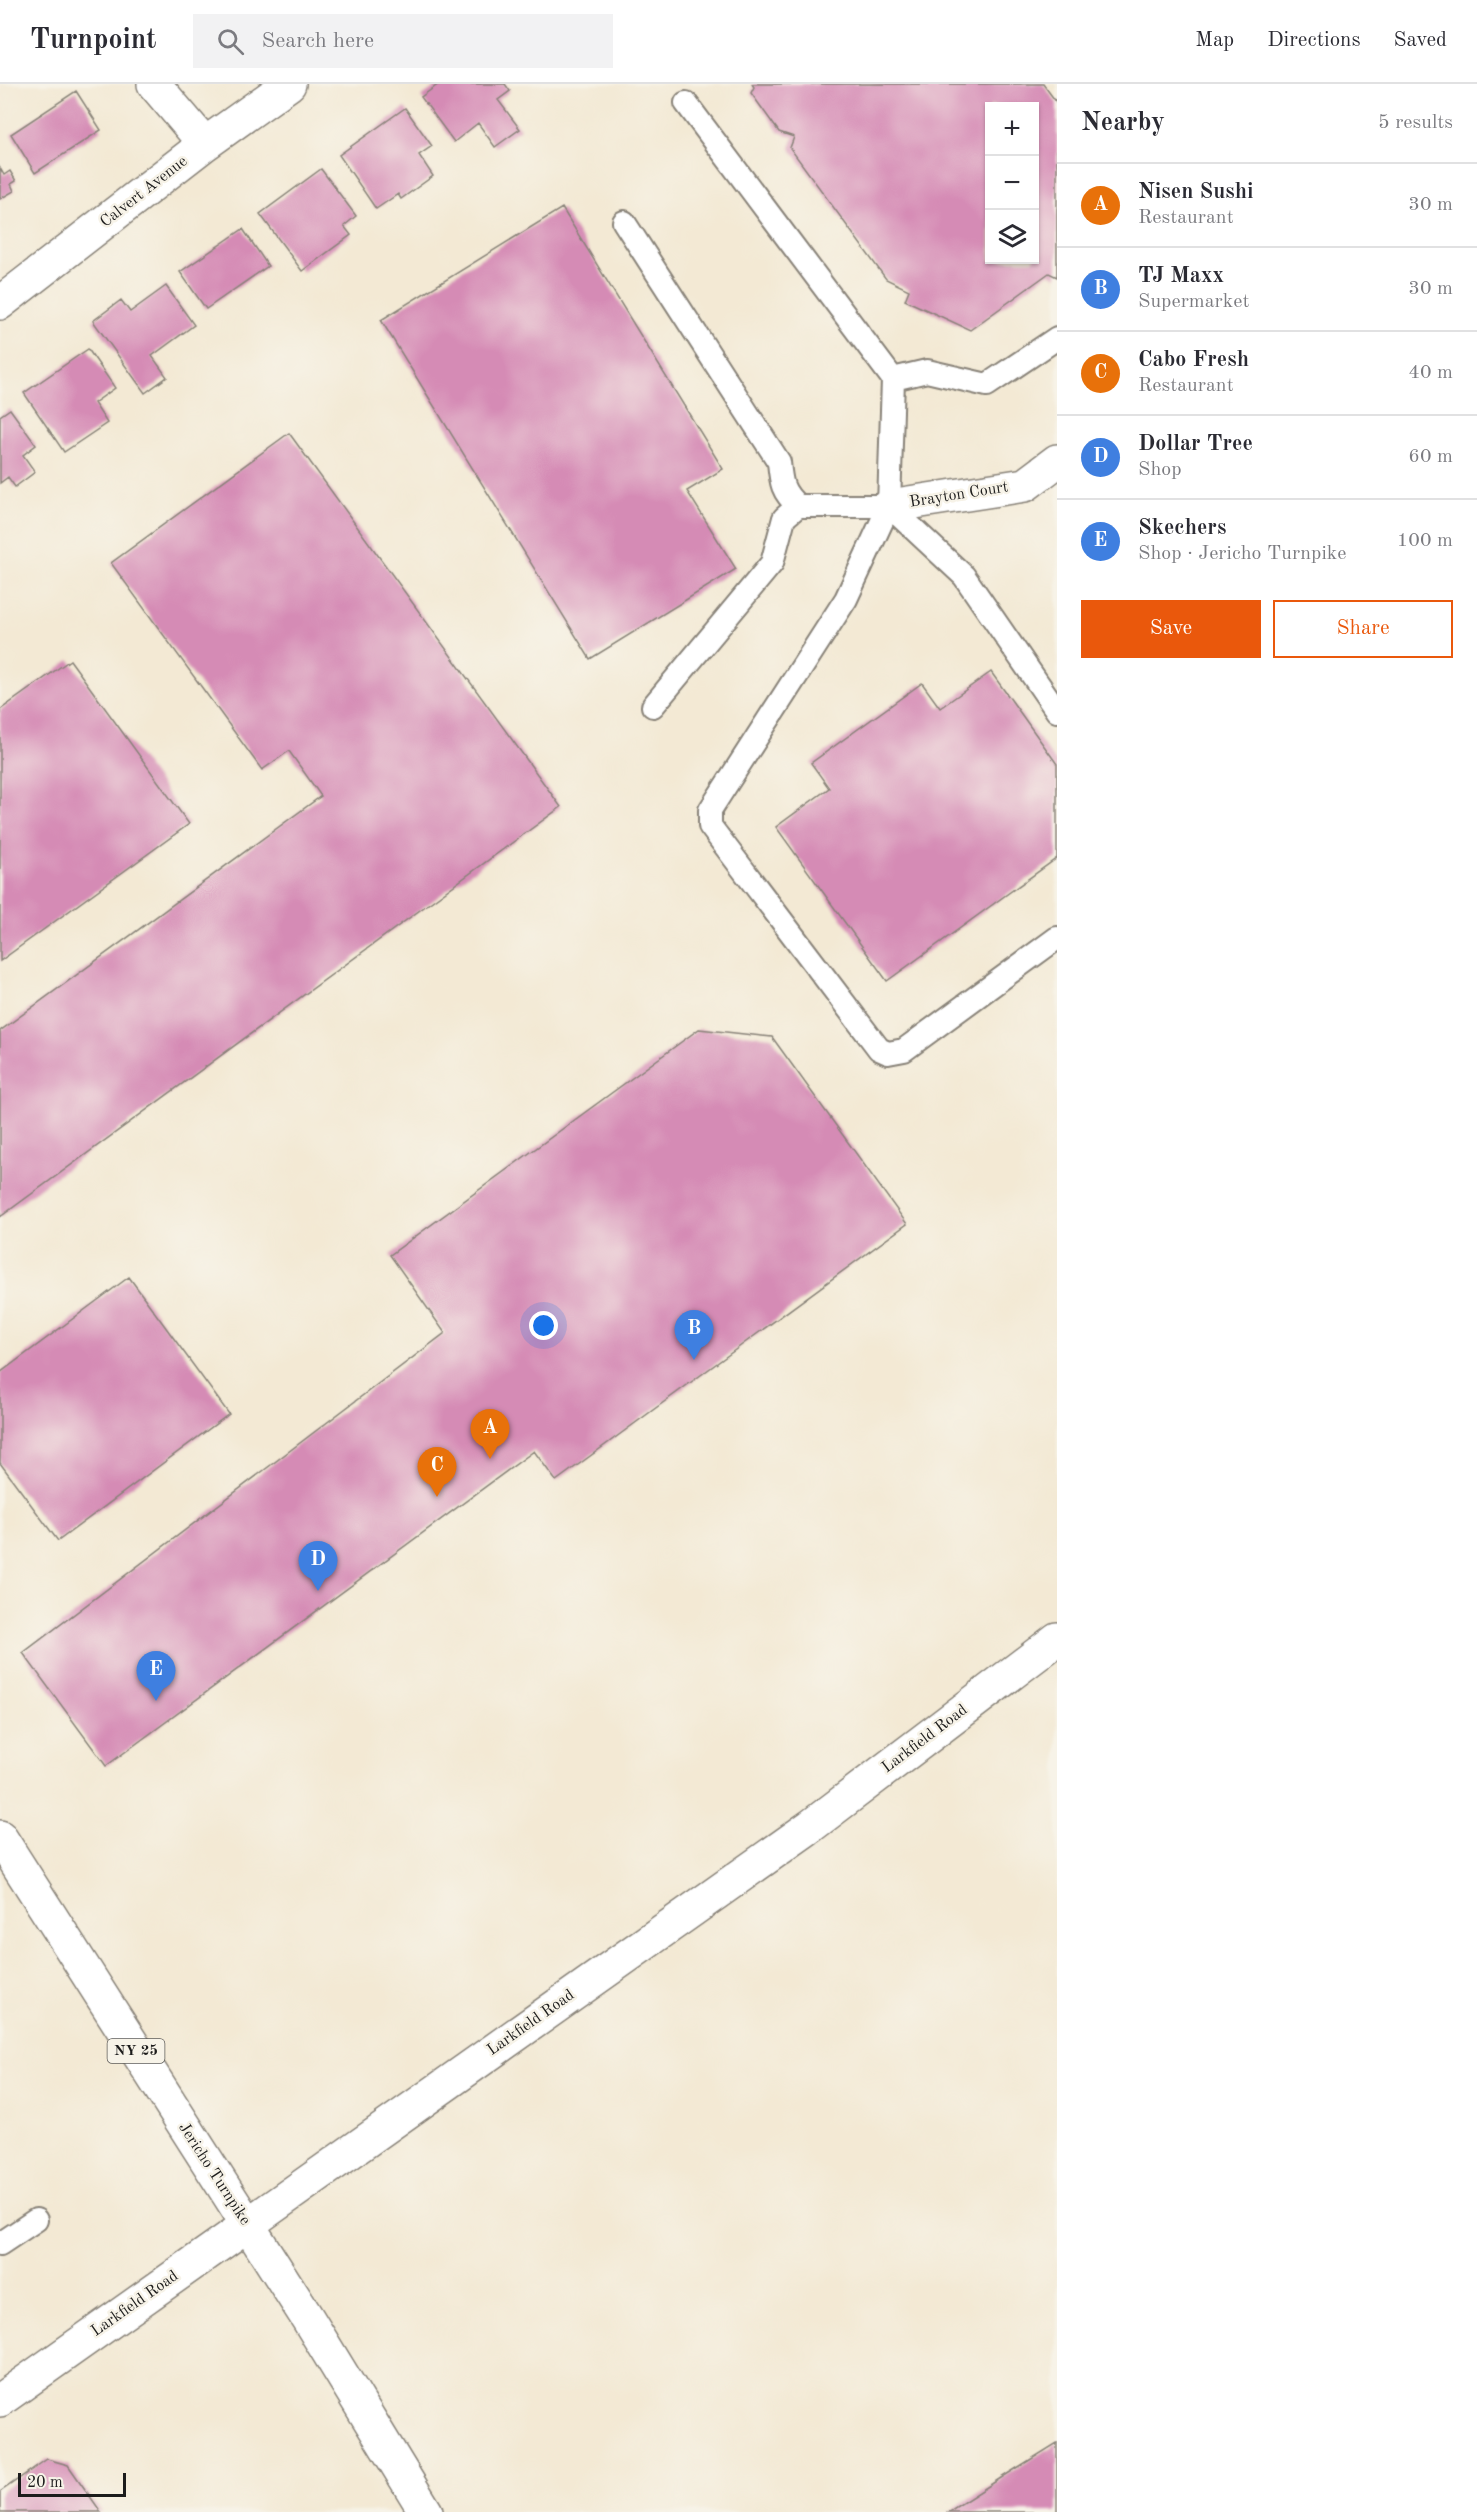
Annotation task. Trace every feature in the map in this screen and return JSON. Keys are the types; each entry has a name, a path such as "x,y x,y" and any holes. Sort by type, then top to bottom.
{"main road":[{"path":"154,84 205,144"},
{"name":"Calvert Avenue","path":"0,303 205,144 289,84"},
{"name":"Brayton Court","path":"889,506 1025,485 1057,461"},
{"name":"Larkfield Road","path":"0,2400 811,1826 1057,1639"},
{"name":"Jericho Turnpike","path":"0,1837 308,2319 426,2512"}],"lane":[{"path":"687,103 892,379 889,506 846,599 710,810 710,826 879,1049 888,1053 904,1050 1057,938"},
{"path":"624,222 779,462 781,482 786,496 798,506 889,506 964,576 1057,711"},
{"path":"892,379 927,371 987,385 1057,338"},
{"path":"653,706 772,563 784,518 798,506"},
{"path":"0,2244 36,2220"}],"building":[{"path":"439,84 505,84 510,91 498,100 520,129 495,147 478,123 454,142 421,97"},
{"path":"752,84 1043,84 1057,103 1057,277 1049,273 970,330 905,300 909,290 886,279 790,148 794,137 779,132 751,93 754,87"},
{"path":"76,91 101,130 35,173 11,134"},
{"path":"405,108 432,146 419,155 433,176 401,199 398,194 376,209 339,155"},
{"path":"0,168 4,175 10,171 16,181 11,184 14,191 0,199"},
{"path":"321,169 356,216 344,226 351,235 302,271 260,214"},
{"path":"562,208 723,469 687,491 736,569 590,659 381,320"},
{"path":"243,229 268,266 206,309 180,272"},
{"path":"166,286 194,325 152,356 167,377 145,393 93,321 121,300 130,312"},
{"path":"88,349 115,388 94,403 107,423 64,452 24,393"},
{"path":"10,409 36,445 23,455 35,472 15,487 8,477 0,483 0,416"},
{"path":"289,433 561,807 0,1217 0,1031 321,796 289,751 262,770 111,563"},
{"path":"70,660 189,824 0,961 0,710"},
{"path":"991,672 1057,764 1057,858 887,981 776,827 829,788 811,763 922,683 940,708"},
{"path":"699,1029 772,1037 907,1224 556,1481 534,1451 106,1766 23,1653 445,1333 390,1255"},
{"path":"129,1277 229,1414 58,1541 0,1463 0,1373"},
{"path":"1057,2443 1057,2512 948,2512 1001,2478"},
{"path":"47,2459 68,2465 101,2512 0,2512 0,2492"}],"place":[{"name":"TJ Maxx","path":"694,1360"},
{"name":"Nisen Sushi","path":"490,1459"},
{"name":"Cabo Fresh","path":"437,1497"},
{"name":"Dollar Tree","path":"318,1591"},
{"name":"Skechers","path":"156,1701"}]}
